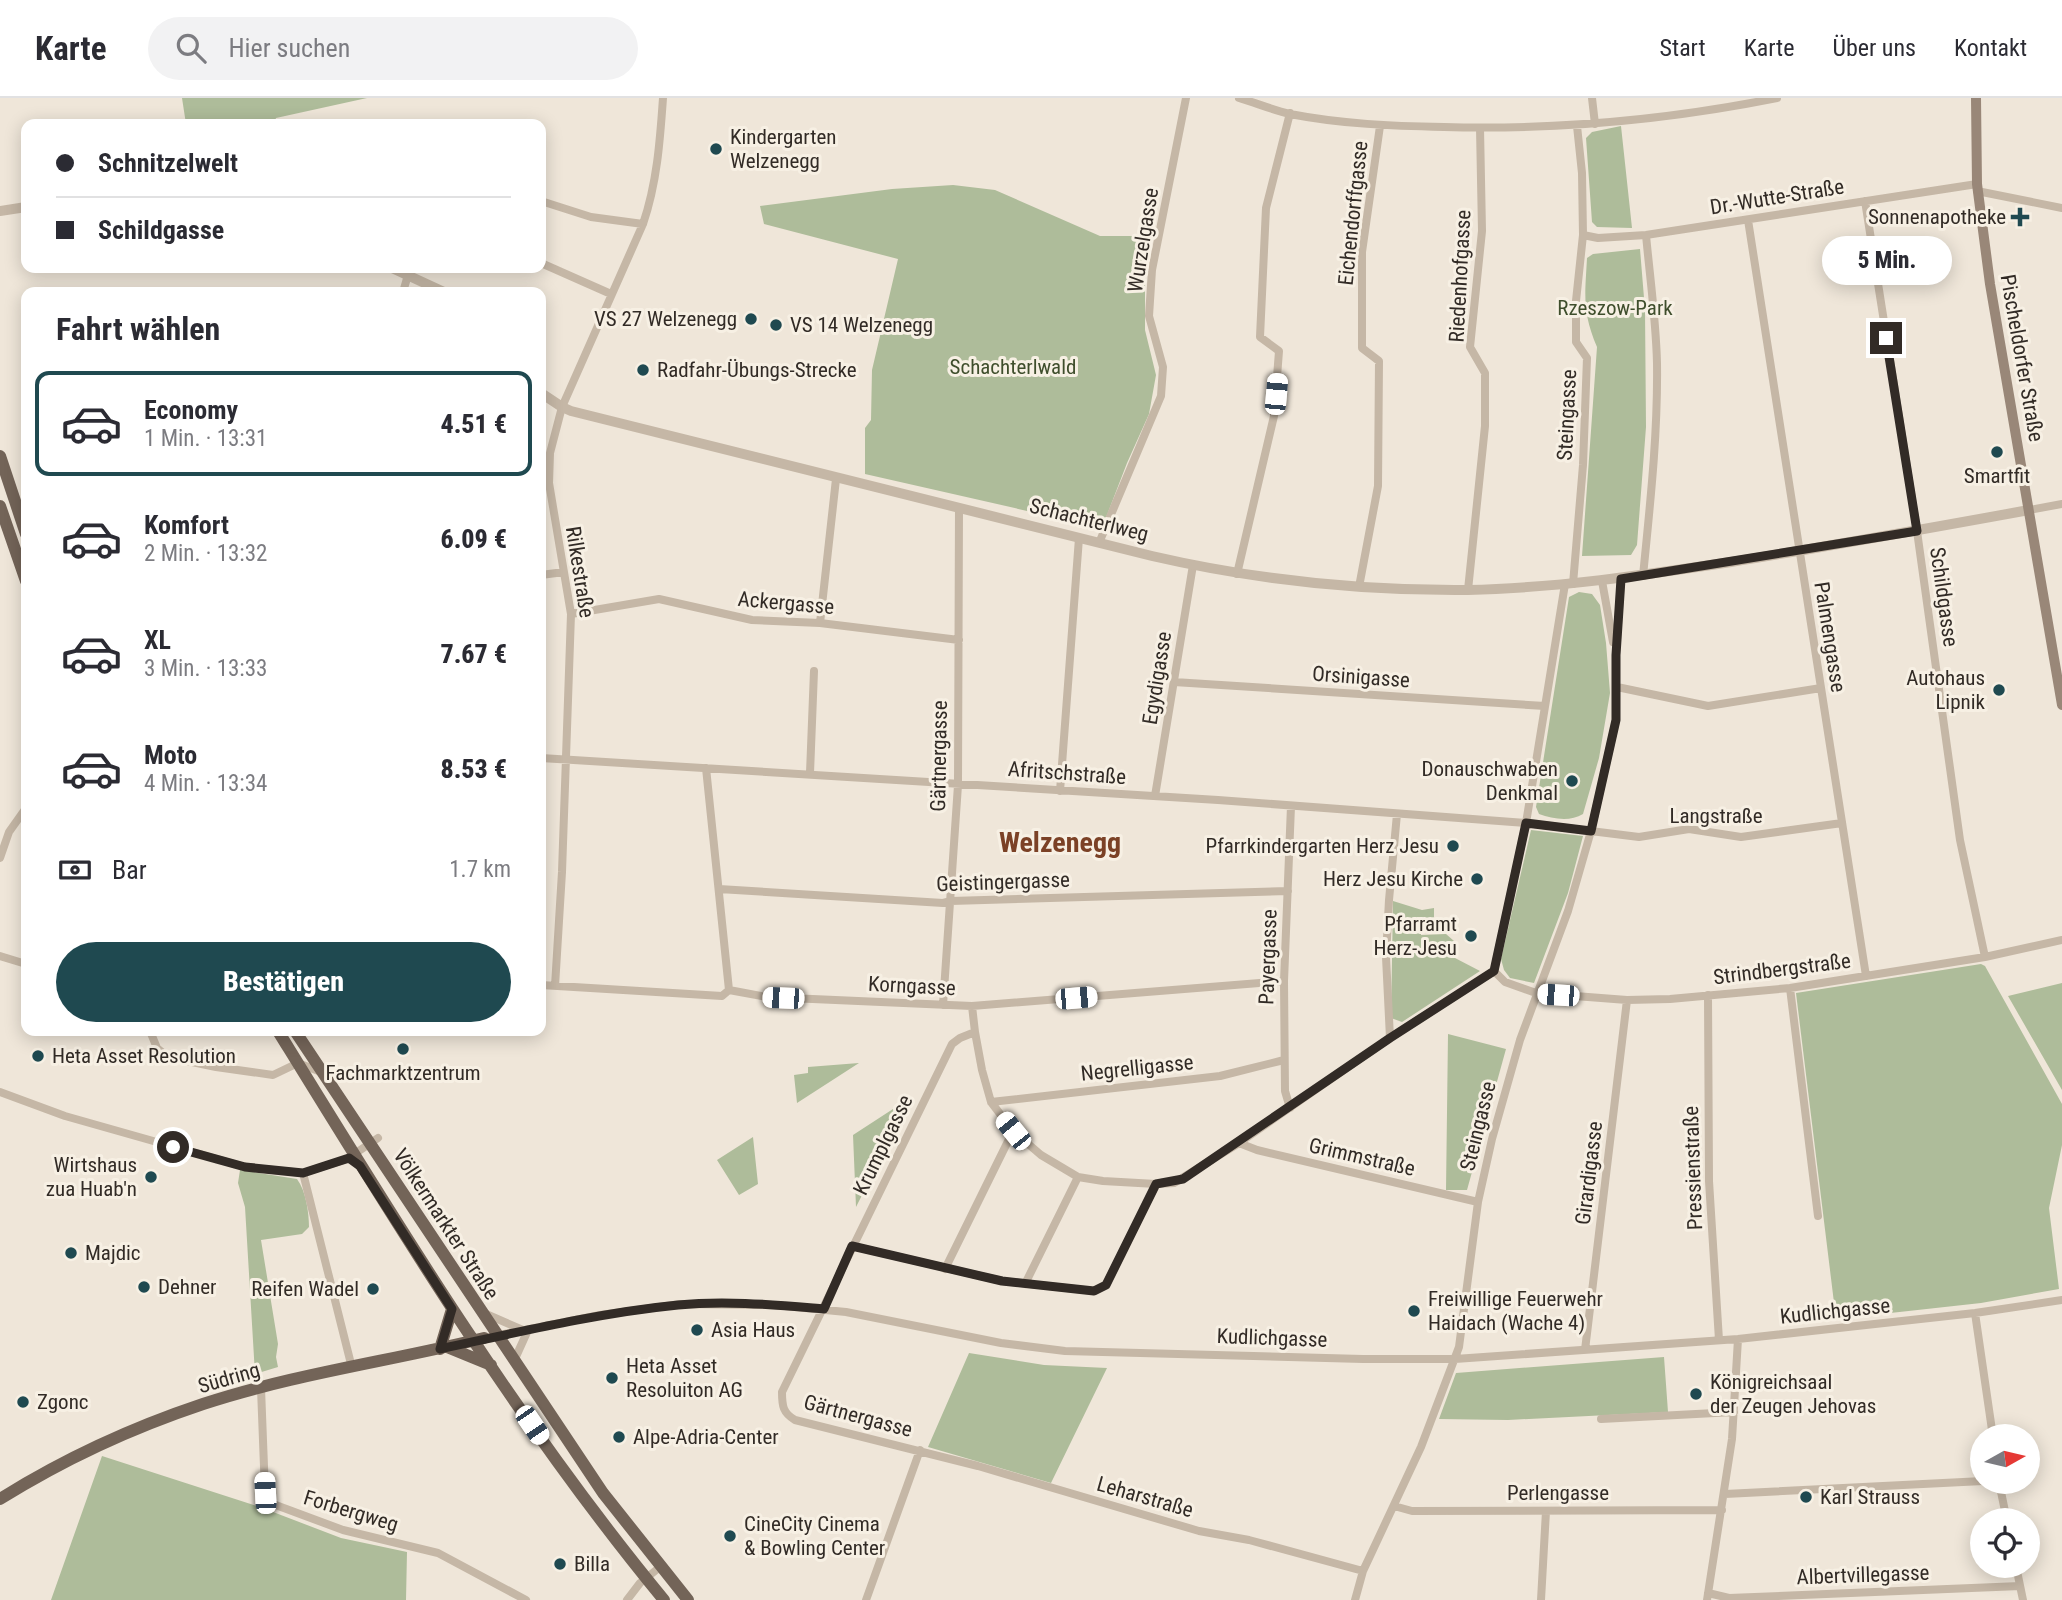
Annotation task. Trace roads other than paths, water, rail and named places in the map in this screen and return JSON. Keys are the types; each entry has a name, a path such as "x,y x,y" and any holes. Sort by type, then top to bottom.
{"main road":[{"name":"Pischeldorfer Straße","path":"1976,98 1977,187 1990,284 2062,705"},
{"path":"0,456 21,519"},
{"path":"0,506 21,567"},
{"name":"Völkermarkter Straße","path":"281,1036 346,1142 359,1151 377,1155 603,1493 688,1600"},
{"name":"Völkermarkter Straße","path":"298,1036 322,1073 359,1151 452,1309 584,1498 664,1600"},
{"path":"452,1309 443,1348 491,1365"},
{"path":"481,1312 491,1365"},
{"name":"Südring","path":"0,1499 32,1479 105,1442 204,1404 261,1388 484,1338"}],"street":[{"name":"Rilkestraße","path":"555,986 571,614 550,495 548,468 553,435 562,407 643,224 652,192 663,98"},
{"name":"Wurzelgasse","path":"1099,543 1160,396 1163,367 1149,316 1152,270 1186,98"},
{"path":"1239,98 1290,113 1380,126 1480,128 1577,126 1678,116 1777,98"},
{"path":"1592,98 1595,124"},
{"path":"1237,573 1274,416 1279,351 1260,337 1266,208 1290,113"},
{"name":"Eichendorffgasse","path":"1359,587 1378,486 1379,361 1362,348 1362,252 1380,126"},
{"name":"Steingasse","path":"1494,971 1526,823 1569,584 1583,465 1587,358 1576,342 1583,235 1582,173 1577,126"},
{"name":"Riedenhofgasse","path":"1468,590 1485,426 1485,373 1470,347 1482,231 1480,128"},
{"name":"Dr.-Wutte-Straße","path":"1583,235 1598,238 1646,235 1864,201 1977,187 2062,208"},
{"name":"Schildgasse","path":"1864,201 1917,531 1960,840 1985,957"},
{"path":"546,202 591,216 643,224"},
{"path":"0,211 21,207"},
{"name":"Palmengasse","path":"1748,220 1866,976"},
{"path":"1643,576 1654,460 1657,366 1646,235"},
{"path":"546,264 611,294"},
{"path":"412,273 436,287"},
{"name":"Schachterlweg","path":"546,396 562,407 836,479 1099,543 1237,573 1359,587 1468,590 1621,579 2029,510"},
{"path":"820,623 836,479"},
{"path":"2029,510 2062,504"},
{"name":"Gärtnergasse","path":"943,1005 958,785 959,508"},
{"path":"1060,791 1079,538"},
{"name":"Egydigasse","path":"1155,796 1193,565"},
{"path":"546,574 564,572"},
{"name":"Steingasse","path":"1355,1600 1363,1571 1421,1447 1455,1359 1465,1308 1478,1202 1504,1094 1536,993 1568,911 1591,831 1616,720 1616,655 1621,579"},
{"name":"Steingasse","path":"1602,581 1616,655"},
{"name":"Ackergasse","path":"571,614 659,599 752,621 820,623 959,640"},
{"path":"810,773 814,671"},
{"name":"Orsinigasse","path":"1174,682 1545,706"},
{"path":"1617,687 1708,706 1821,688"},
{"name":"Afritschstraße","path":"546,758 1155,796 1526,823 1591,831"},
{"path":"706,768 729,990"},
{"name":"Payergasse","path":"1290,1108 1285,1091 1284,981 1291,806"},
{"path":"0,858 4,830 21,813"},
{"path":"1390,1038 1386,957 1397,814"},
{"name":"Langstraße","path":"1591,831 1639,837 1689,829 1741,837 1842,823"},
{"name":"Geistingergasse","path":"719,889 943,903 1288,891"},
{"name":"Strindbergstraße","path":"1494,971 1505,982 1536,993 1627,1000 1790,988 1985,957 2062,940"},
{"path":"0,956 21,962"},
{"path":"972,1006 982,1070 992,1102 1013,1131 1041,1156 1078,1177 1156,1184 1183,1179 1390,1038 1494,971"},
{"name":"Korngasse","path":"546,985 722,996 729,990 767,997 972,1006 1284,981"},
{"path":"1790,988 1818,1216"},
{"name":"Pressienstraße","path":"1708,995 1708,1167 1719,1340"},
{"name":"Girardigasse","path":"1585,1350 1627,1000"},
{"name":"Krumplgasse","path":"824,1309 852,1246 952,1044 975,1032"},
{"path":"152,1036 157,1048 168,1057 177,1059 273,1075 298,1063 322,1073"},
{"name":"Negrelligasse","path":"992,1102 1220,1076 1284,1060"},
{"path":"0,1092 75,1119 233,1164 303,1173 359,1151"},
{"path":"945,1269 1013,1131"},
{"path":"346,1142 359,1151"},
{"name":"Grimmstraße","path":"1239,1143 1258,1150 1478,1202"},
{"path":"303,1173 352,1368"},
{"path":"1025,1284 1078,1177"},
{"path":"852,1246 945,1269 1025,1284 1094,1291 1106,1285 1156,1184"},
{"name":"Kudlichgasse","path":"484,1338 600,1315 681,1304 774,1305 824,1309 1001,1343 1065,1351 1455,1359 1738,1339 1975,1313 2062,1300"},
{"name":"Gärtnergasse","path":"824,1309 782,1392 782,1405 786,1414 795,1420 920,1450 866,1600"},
{"path":"481,1312 526,1331 514,1361"},
{"path":"1975,1313 1991,1424"},
{"path":"1708,1596 1725,1494 1734,1412 1738,1339"},
{"name":"Forbergweg","path":"261,1388 265,1493 273,1504 343,1530 438,1553 526,1600"},
{"path":"1601,1419 1734,1412"},
{"name":"Leharstraße","path":"920,1450 1192,1529 1249,1540 1363,1571"},
{"path":"1725,1494 1970,1482"},
{"name":"Perlengasse","path":"1394,1506 1412,1511 1722,1510"},
{"path":"1541,1600 1546,1511"},
{"path":"627,1600 646,1578 660,1567"},
{"path":"2018,1578 2023,1600"},
{"name":"Albertvillegasse","path":"1708,1596 1729,1598 2020,1586"}],"place":[{"name":"Kindergarten Welzenegg","path":"716,149"},
{"name":"Sonnenapotheke","path":"2020,217"},
{"name":"VS 27 Welzenegg","path":"751,319"},
{"name":"VS 14 Welzenegg","path":"776,325"},
{"name":"Radfahr-Übungs-Strecke","path":"643,370"},
{"name":"Smartfit","path":"1997,452"},
{"name":"Autohaus Lipnik","path":"1999,690"},
{"name":"Donauschwaben Denkmal","path":"1572,781"},
{"name":"Pfarrkindergarten Herz Jesu","path":"1453,846"},
{"name":"Herz Jesu Kirche","path":"1477,879"},
{"name":"Pfarramt Herz-Jesu","path":"1471,936"},
{"name":"Fachmarktzentrum","path":"403,1049"},
{"name":"Heta Asset Resolution","path":"38,1056"},
{"name":"Wirtshaus zua Huab'n","path":"151,1177"},
{"name":"Majdic","path":"71,1253"},
{"name":"Dehner","path":"144,1287"},
{"name":"Reifen Wadel","path":"373,1289"},
{"name":"Freiwillige Feuerwehr Haidach (Wache 4)","path":"1414,1311"},
{"name":"Asia Haus","path":"697,1330"},
{"name":"Heta Asset Resoluiton AG","path":"612,1378"},
{"name":"Königreichsaal der Zeugen Jehovas","path":"1696,1394"},
{"name":"Zgonc","path":"23,1402"},
{"name":"Alpe-Adria-Center","path":"619,1437"},
{"name":"Karl Strauss","path":"1806,1497"},
{"name":"CineCity Cinema & Bowling Center","path":"730,1536"},
{"name":"Billa","path":"560,1564"}],"district":[{"name":"Welzenegg","path":"1060,842"}],"park label":[{"name":"Rzeszow-Park","path":"1615,308"},
{"name":"Schachterlwald","path":"1013,367"}]}
